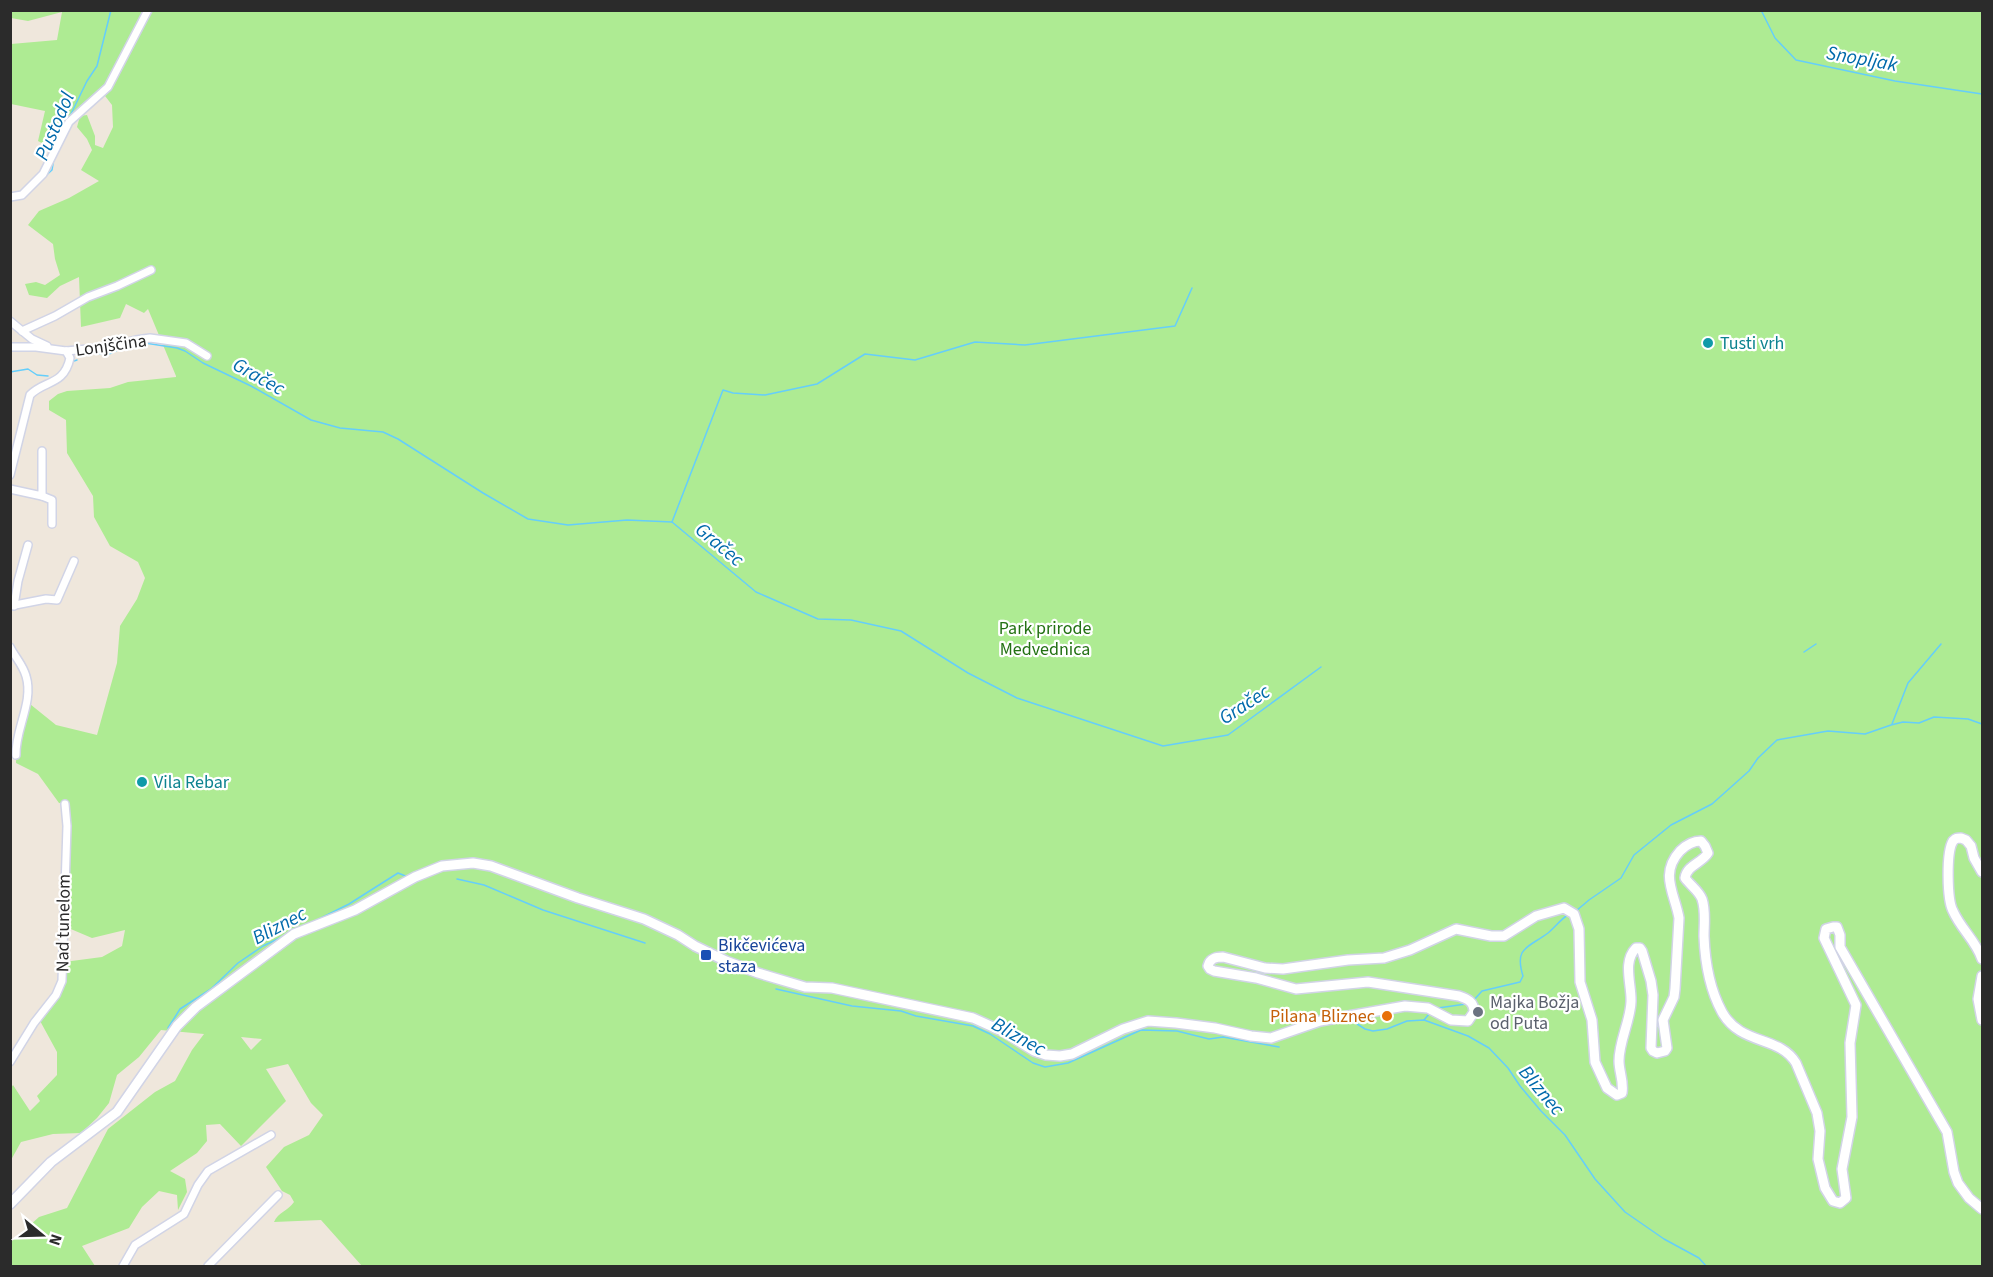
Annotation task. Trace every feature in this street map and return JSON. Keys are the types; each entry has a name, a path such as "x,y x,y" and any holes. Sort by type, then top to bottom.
{"main road":[{"path":"1983,872 1969,842 1961,838 1955,839 1950,852 1951,907 1977,945 1983,959"},
{"path":"10,1204 51,1162 117,1112 177,1026 196,1007 294,934 355,910 415,877 442,866 473,863 491,866 644,919 678,934 695,946 726,961 758,973 805,987 832,988 973,1018 1004,1032 1034,1051 1060,1056 1072,1054 1123,1029 1148,1022 1215,1028 1271,1038 1320,1021 1405,1006 1433,1010 1451,1020 1465,1022 1470,1020 1474,1012 1471,1001 1448,994 1368,982 1288,988 1256,978 1210,969 1208,966 1216,957 1265,968 1283,969 1348,960 1383,958 1410,950 1456,929 1498,937 1512,932 1536,916 1564,909 1572,913 1579,929 1580,982 1592,1020 1595,1062 1607,1088 1617,1095 1622,1092 1624,1086 1619,1057 1631,1002 1628,966 1630,956 1636,948 1642,951 1651,981 1653,995 1651,1048 1653,1052 1661,1053 1666,1048 1663,1020 1675,989 1679,918 1671,891 1670,870 1678,853 1689,843 1701,841 1708,852 1686,872 1685,878 1703,901 1708,978 1720,1009 1733,1028 1785,1051 1796,1063 1820,1122 1818,1159 1825,1188 1833,1201 1840,1203 1844,1201 1846,1194 1842,1169 1852,1117 1850,1043 1856,1005 1824,938 1826,929 1837,927 1840,947 1947,1132 1954,1173 1958,1183 1969,1198 1983,1209"},
{"path":"1983,976 1978,999 1983,1020"}],"street":[{"path":"10,197 22,195 43,174 66,126 108,87 148,10"},
{"path":"22,331 88,297 151,270"},
{"path":"10,321 39,343 55,349"},
{"name":"Lonjščina","path":"10,347 66,351 103,348 150,338 186,343 207,356"},
{"path":"10,475 29,398 36,389 52,383 64,372 70,358 66,351"},
{"path":"42,451 42,496"},
{"path":"10,489 52,500 52,524"},
{"path":"28,545 12,606 46,599 57,600 74,561"},
{"path":"10,647 25,672 28,682 25,707 16,739 16,755"},
{"name":"Nad tunelom","path":"10,1062 29,1030 56,995 62,981 67,826 65,804"},
{"path":"123,1266 135,1245 184,1214 198,1185 208,1171 271,1135"},
{"path":"208,1266 278,1195"}],"green space":[{"name":"Park prirode Medvednica","path":"11,11 1982,11 1982,1266 362,1266 321,1220 274,1222 294,1202 290,1195 282,1191 266,1167 284,1147 309,1135 323,1115 311,1103 288,1064 266,1069 286,1101 241,1146 220,1124 206,1125 207,1141 197,1153 170,1171 185,1179 187,1192 178,1210 177,1195 159,1191 142,1207 129,1228 82,1246 95,1266 11,1266 11,1242 39,1217 67,1208 108,1129 155,1092 175,1081 192,1050 204,1034 161,1030 139,1057 117,1075 109,1103 81,1133 53,1134 21,1142 11,1160 11,1088 13,1085 30,1111 40,1101 37,1096 57,1075 57,1052 39,1019 57,998 64,962 102,957 122,946 125,930 92,938 66,927 69,804 59,803 38,774 16,763 17,738 25,700 56,725 97,735 117,663 120,626 137,599 145,578 138,562 110,546 94,517 93,496 67,453 66,420 49,410 49,401 67,391 110,388 128,382 176,376 148,309 144,313 126,304 120,318 81,327 79,277 60,286 47,298 29,295 25,284 36,282 45,285 60,275 53,244 28,225 39,211 99,181 81,170 92,150 87,139 77,127 80,116 87,115 95,136 95,145 103,148 113,127 112,105 102,92 66,123 53,149 38,141 45,111 11,104 11,44 57,40 62,12 28,21 11,18","holes":["241,1037 262,1039 251,1050"]}],"waterway":[{"name":"Pustodol","path":"69,118 97,66 111,10"},
{"name":"Snopljak","path":"1761,10 1775,38 1796,60 1895,81 1982,94"},
{"name":"Pustodol","path":"40,181 52,170 54,158"},
{"path":"672,522 723,390 765,395 817,384 865,354 915,360 975,342 1025,345 1175,326 1192,288"},
{"name":"Gračec","path":"89,353 109,354 124,347 145,343 185,351 203,363 251,386 311,420 340,428 383,432 398,439 528,519 568,525 627,520 672,522 756,592 818,619 851,620 901,631 968,673 1017,698 1163,746 1228,735 1321,667"},
{"name":"Gračec","path":"10,372 28,369 37,375 48,376"},
{"path":"1804,652 1816,644"},
{"path":"1892,724 1908,683 1941,644"},
{"path":"1576,911 1621,878 1634,855 1671,825 1712,804 1749,771 1758,758 1777,740 1828,731 1865,734 1903,722 1919,723 1934,717 1968,719 1982,724"},
{"name":"Bliznec","path":"313,922 349,904 398,873 408,877"},
{"name":"Bliznec","path":"457,879 484,885 543,910 645,943"},
{"path":"1473,1001 1482,991 1520,982 1523,976 1520,959 1525,949 1569,914"},
{"name":"Bliznec","path":"168,1028 180,1009 211,989 238,963 263,946 284,936"},
{"name":"Bliznec","path":"776,989 852,1006 901,1011 916,1016 973,1026 990,1034 1033,1063 1045,1067 1068,1063 1141,1030 1177,1031 1209,1039 1223,1037 1279,1047"},
{"path":"1438,1008 1466,1004"},
{"name":"Bliznec","path":"1424,1020 1429,1014"},
{"name":"Bliznec","path":"1348,1021 1351,1020 1373,1031 1387,1029 1407,1021 1424,1020 1468,1036 1489,1048 1508,1068 1541,1111 1565,1135 1595,1179 1625,1212 1664,1239 1699,1258 1706,1266"}],"place":[{"name":"Tusti vrh","path":"1708,343"},
{"name":"Vila Rebar","path":"142,782"},
{"name":"Bikčevićeva staza","path":"706,955"},
{"name":"Majka Božja od Puta","path":"1478,1012"},
{"name":"Pilana Bliznec","path":"1387,1016"}]}
